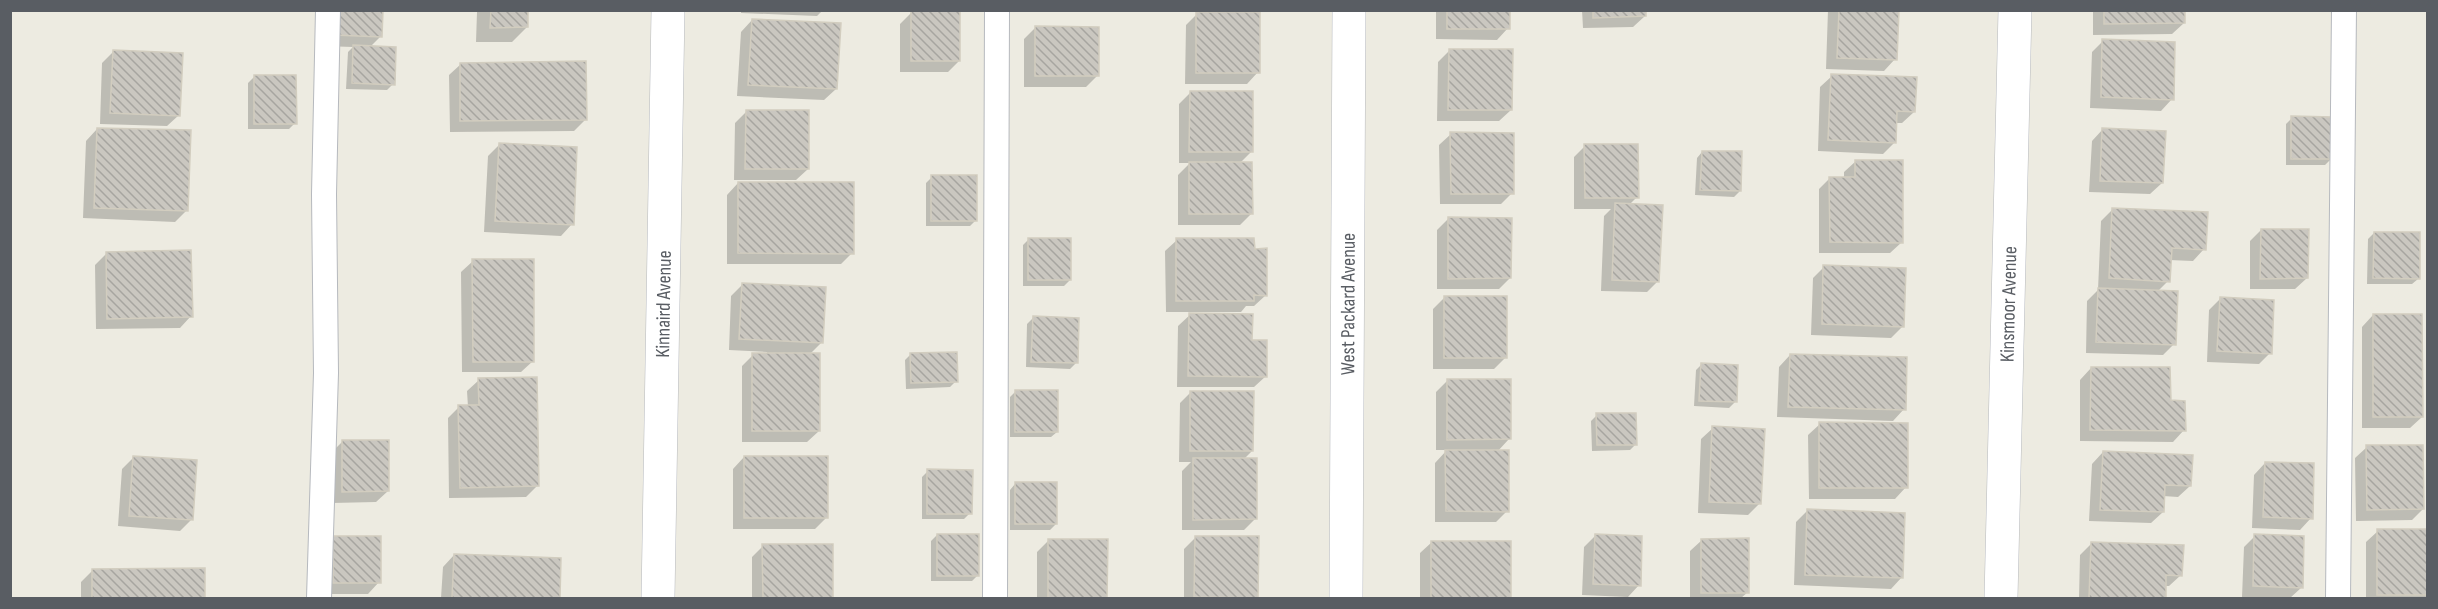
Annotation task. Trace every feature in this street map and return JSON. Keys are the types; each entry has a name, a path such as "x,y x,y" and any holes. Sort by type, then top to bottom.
{"street":[{"name":"Kinnaird Avenue","path":"658,598 668,10"},
{"name":"West Packard Avenue","path":"1346,598 1349,10"},
{"name":"Kinsmoor Avenue","path":"2001,598 2015,10"}],"lane":[{"path":"319,598 326,373 324,194 328,10"},
{"path":"995,598 997,10"},
{"path":"2338,598 2344,10"}],"building":[{"path":"335,10 383,10 382,37 334,35"},
{"path":"491,10 528,10 528,27 490,28"},
{"path":"1447,10 1510,10 1510,29 1447,29"},
{"path":"1593,10 1646,10 1646,16 1593,18"},
{"path":"1839,10 1899,10 1897,60 1837,58"},
{"path":"2104,10 2185,10 2185,23 2104,24"},
{"path":"911,11 960,11 960,61 911,61"},
{"path":"1196,12 1260,12 1260,73 1196,73"},
{"path":"752,19 841,23 837,89 748,85"},
{"path":"1035,26 1099,27 1099,76 1035,76"},
{"path":"2102,39 2175,42 2174,100 2101,97"},
{"path":"353,45 396,47 395,85 352,83"},
{"path":"1449,49 1513,49 1512,110 1448,110"},
{"path":"113,50 183,53 180,116 110,113"},
{"path":"586,61 587,120 460,121 460,63"},
{"path":"1831,74 1917,77 1915,112 1897,111 1896,143 1828,140"},
{"path":"254,75 296,75 297,124 254,124"},
{"path":"1190,91 1253,91 1253,152 1189,152"},
{"path":"746,110 809,110 809,169 745,169"},
{"path":"2291,116 2332,117 2332,159 2291,159"},
{"path":"97,128 191,130 188,211 94,208"},
{"path":"2102,128 2166,131 2163,183 2100,181"},
{"path":"1450,132 1514,133 1514,194 1451,194"},
{"path":"499,143 577,147 574,225 495,221"},
{"path":"1584,144 1638,144 1639,198 1585,198"},
{"path":"1702,151 1742,151 1741,191 1700,190"},
{"path":"1855,160 1903,160 1903,243 1830,242 1829,177 1855,177"},
{"path":"1189,162 1252,162 1253,214 1189,214"},
{"path":"931,175 977,175 977,221 931,221"},
{"path":"738,182 854,182 854,254 738,253"},
{"path":"1615,203 1663,205 1659,282 1612,280"},
{"path":"2112,208 2208,212 2206,250 2172,248 2170,282 2109,278"},
{"path":"1448,217 1512,218 1511,278 1448,279"},
{"path":"2261,229 2309,229 2308,278 2260,279"},
{"path":"2374,232 2420,232 2420,279 2373,278"},
{"path":"1028,238 1071,238 1071,280 1028,280"},
{"path":"1176,238 1254,238 1255,249 1267,248 1267,296 1254,295 1254,301 1176,301"},
{"path":"191,250 193,317 107,319 106,252"},
{"path":"472,259 534,259 534,362 473,362"},
{"path":"1823,265 1906,268 1904,327 1822,324"},
{"path":"742,283 826,287 823,343 739,339"},
{"path":"2098,288 2178,291 2176,345 2096,342"},
{"path":"1444,296 1507,296 1507,358 1444,358"},
{"path":"2220,297 2274,300 2272,354 2217,351"},
{"path":"1189,313 1253,314 1252,340 1267,340 1267,377 1188,376"},
{"path":"2373,314 2422,314 2423,417 2373,417"},
{"path":"1033,316 1079,318 1078,363 1031,362"},
{"path":"957,352 958,382 911,383 910,353"},
{"path":"752,353 820,353 820,431 752,431"},
{"path":"1790,354 1907,357 1906,410 1788,407"},
{"path":"1701,363 1738,365 1737,402 1699,401"},
{"path":"2091,367 2170,367 2171,400 2185,401 2186,431 2090,430"},
{"path":"537,377 539,486 460,488 458,405 479,405 478,378"},
{"path":"1447,379 1511,379 1511,439 1447,440"},
{"path":"1015,390 1058,390 1058,432 1015,432"},
{"path":"1190,391 1254,391 1253,451 1190,451"},
{"path":"1596,413 1636,413 1637,445 1597,445"},
{"path":"1819,422 1908,423 1908,488 1819,488"},
{"path":"1712,426 1765,429 1761,504 1709,502"},
{"path":"342,440 389,440 389,491 342,492"},
{"path":"2366,445 2423,445 2424,509 2367,510"},
{"path":"1445,450 1509,450 1509,512 1446,511"},
{"path":"2103,451 2193,455 2191,486 2165,485 2164,512 2100,510"},
{"path":"133,456 197,460 193,520 129,516"},
{"path":"744,456 828,456 828,518 744,518"},
{"path":"1193,458 1257,458 1257,519 1193,520"},
{"path":"2265,462 2314,463 2313,519 2263,517"},
{"path":"927,469 973,470 972,514 927,514"},
{"path":"1015,482 1057,482 1057,524 1015,524"},
{"path":"1807,509 1905,513 1903,578 1805,575"},
{"path":"2377,529 2428,529 2428,595 2377,595"},
{"path":"937,534 979,534 979,576 937,576"},
{"path":"1595,534 1642,536 1641,586 1593,584"},
{"path":"2254,534 2304,536 2303,588 2253,586"},
{"path":"333,536 381,536 381,583 333,583"},
{"path":"1195,536 1259,536 1258,598 1194,597"},
{"path":"1749,538 1749,593 1701,593 1701,539"},
{"path":"1048,539 1108,539 1107,598 1048,598"},
{"path":"1431,541 1511,541 1511,598 1431,598"},
{"path":"2091,542 2184,545 2182,576 2166,575 2166,598 2089,598"},
{"path":"762,544 833,544 833,598 763,598"},
{"path":"454,554 561,558 560,598 452,598"},
{"path":"205,568 205,598 92,598 92,569"}]}
